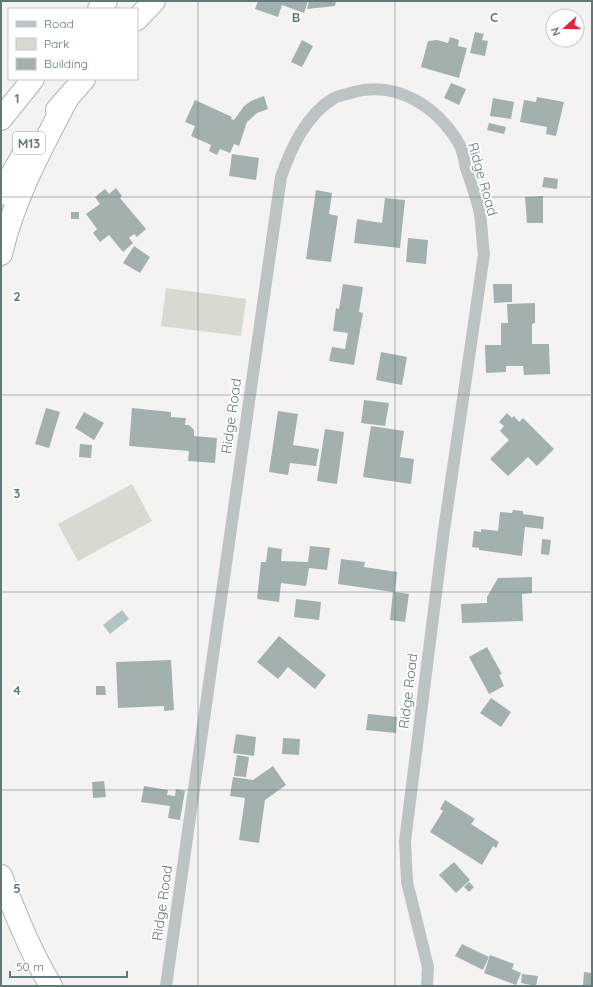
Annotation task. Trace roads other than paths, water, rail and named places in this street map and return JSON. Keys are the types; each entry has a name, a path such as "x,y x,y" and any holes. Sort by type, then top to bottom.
{"highway":[{"path":"138,18 154,1"},
{"name":"M13","path":"1,119 32,80"},
{"name":"M13","path":"1,194 8,178 34,135 83,80"},
{"path":"1,254 15,206 26,178 67,99"},
{"path":"1,876 30,950 51,986"}],"street":[{"name":"Ridge Road","path":"166,986 281,177 294,145 306,126 318,113 334,98 362,90 392,91 420,102 446,124 459,144 480,214 484,254 444,530 405,841 407,882 428,967 427,986"}]}
